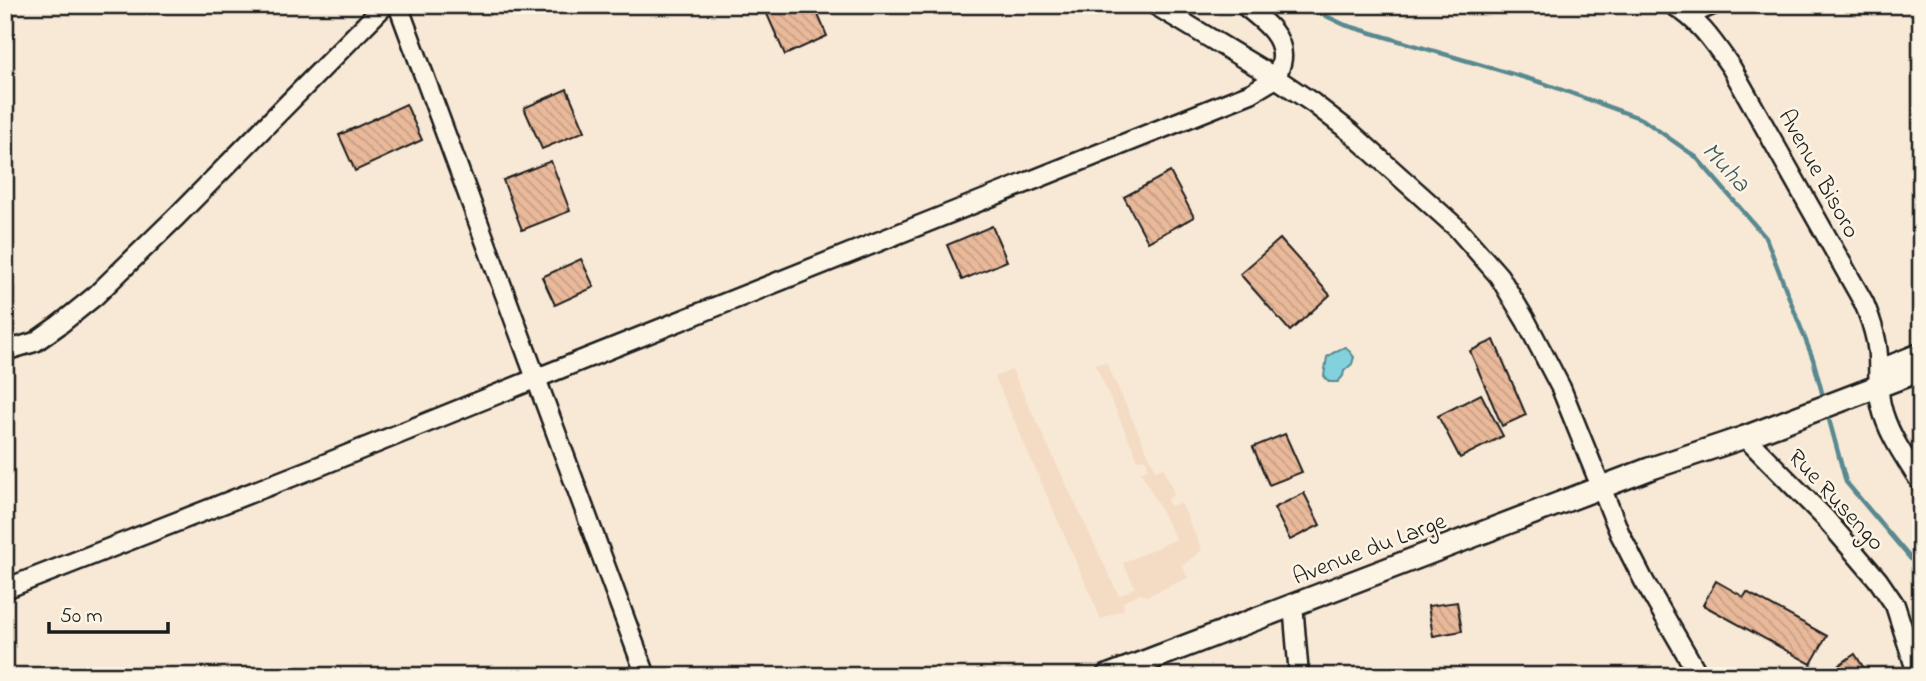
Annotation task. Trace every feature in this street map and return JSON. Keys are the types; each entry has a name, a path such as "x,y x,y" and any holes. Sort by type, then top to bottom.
{"main road":[{"name":"Avenue du Large","path":"1649,469 1706,437 1799,409 1878,379 1921,354"},
{"name":"Avenue du Large","path":"1878,379 1921,370"},
{"name":"Avenue du Large","path":"1107,676 1649,469 1745,437 1799,409"}],"street":[{"path":"5,351 35,342 95,296 385,5"},
{"path":"398,5 646,676"},
{"path":"1155,5 1276,78 1349,131 1457,228 1499,276 1561,388 1620,534 1699,676"},
{"path":"5,589 322,465 1259,89 1276,78 1282,58 1280,43 1274,32 1244,5"},
{"name":"Avenue Bisoro","path":"1673,5 1689,15 1712,39 1731,67 1864,303 1874,327 1881,407 1888,426 1921,483"},
{"path":"1689,15 1713,5"},
{"name":"Rue Rusengo","path":"1745,437 1825,519 1878,580 1895,605 1918,676"},
{"path":"1293,604 1299,676"}],"shaded area":[{"path":"1106,362 1156,471 1164,468 1174,494 1167,500 1170,506 1181,503 1202,550 1182,566 1188,578 1147,596 1139,594 1123,602 1124,609 1101,619 995,377 1012,370 1119,596 1135,587 1123,563 1176,539 1141,472 1148,468 1146,459 1138,460 1095,364"}],"water":[{"path":"1346,347 1354,357 1352,364 1338,382 1329,382 1324,376 1327,357"}],"building":[{"path":"763,5 814,5 827,36 785,55"},
{"path":"567,89 585,131 542,149 524,108"},
{"path":"406,104 422,140 355,171 339,135"},
{"path":"551,161 570,211 522,230 503,180"},
{"path":"1170,172 1194,217 1148,242 1124,197"},
{"path":"992,226 1007,261 962,280 947,245"},
{"path":"1280,239 1330,295 1290,331 1240,274"},
{"path":"581,259 594,287 555,305 542,277"},
{"path":"1494,340 1526,415 1502,426 1470,351"},
{"path":"1481,394 1503,436 1460,458 1438,416"},
{"path":"1285,434 1302,472 1269,485 1253,447"},
{"path":"1304,493 1320,525 1290,540 1274,508"},
{"path":"1716,581 1744,597 1747,592 1827,636 1811,664 1703,605"},
{"path":"1457,602 1462,631 1433,636 1428,606"},
{"path":"1855,654 1869,676 1846,676 1839,665"}],"waterway":[{"name":"Muha","path":"1303,5 1345,25 1543,83 1642,119 1696,157 1766,238 1813,359 1824,400"},
{"name":"Muha","path":"1827,412 1846,482 1921,571"}]}
